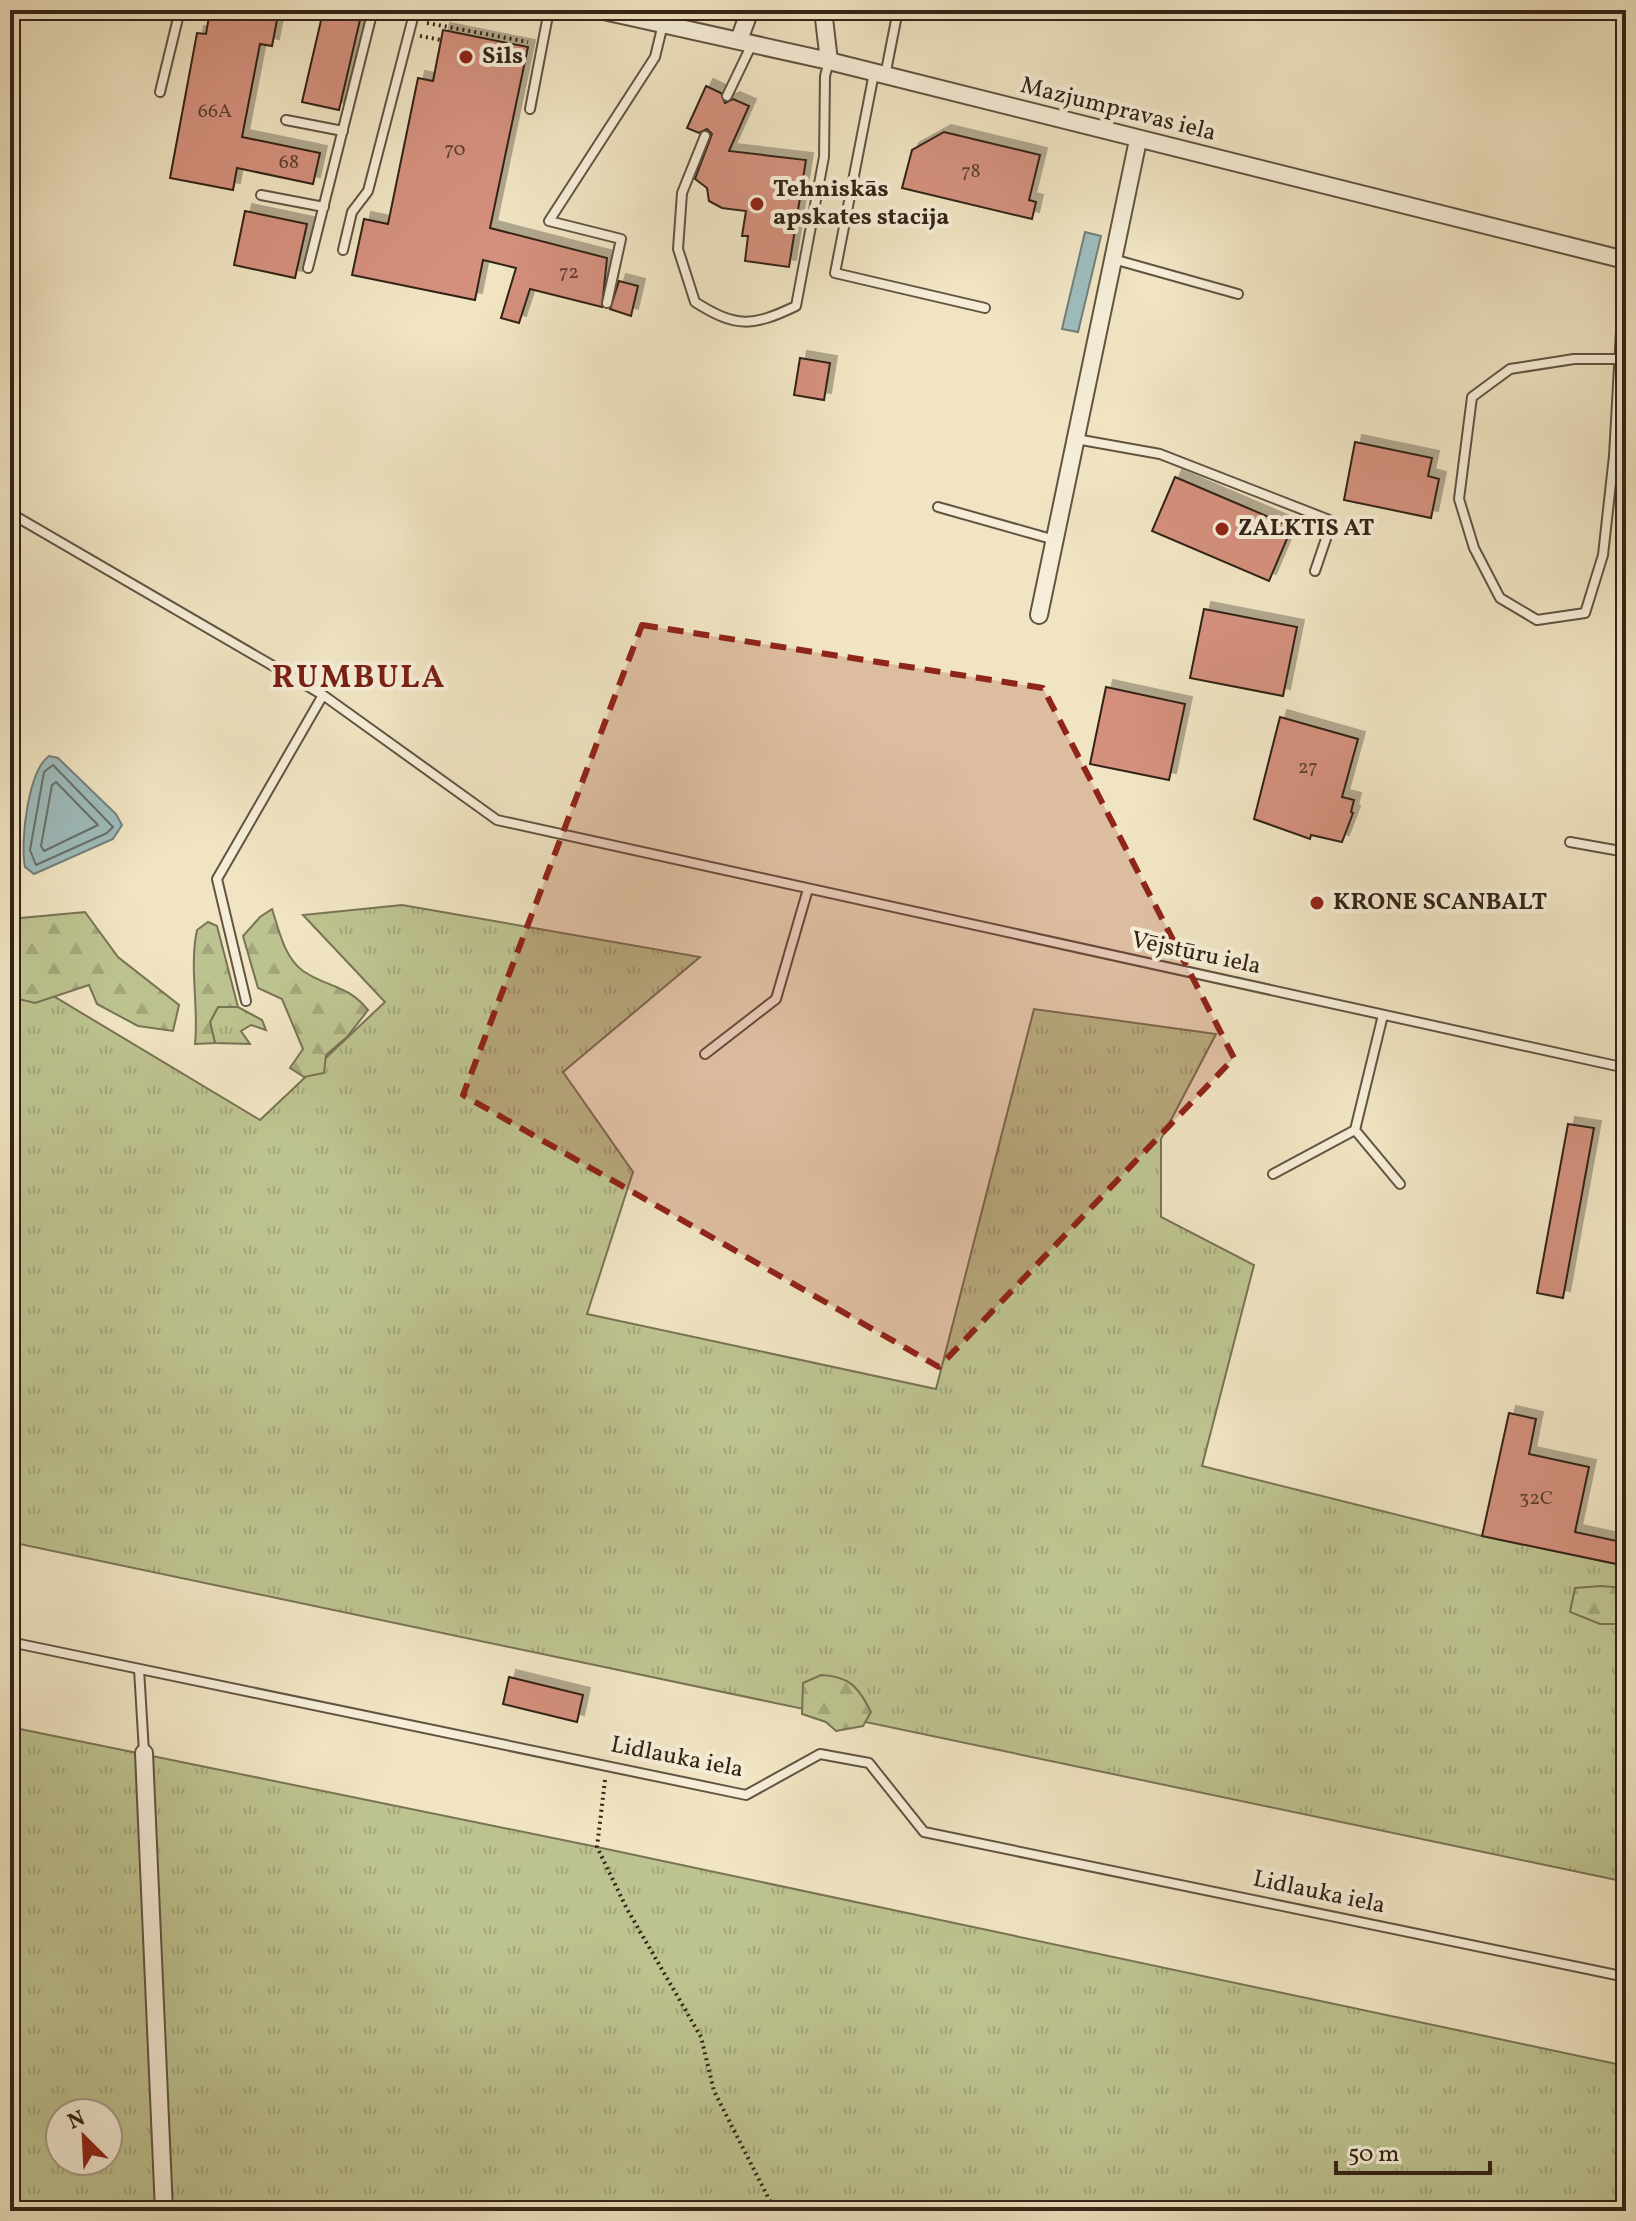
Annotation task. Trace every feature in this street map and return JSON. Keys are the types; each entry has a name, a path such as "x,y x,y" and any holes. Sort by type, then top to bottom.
{"street":[{"name":"Mazjumpravas iela","path":"599,10 829,61 1625,260"},
{"path":"745,42 750,10"},
{"path":"823,10 829,61"},
{"path":"1039,615 1138,140"},
{"path":"144,1753 164,2211"}],"lane":[{"path":"160,92 180,10"},
{"path":"308,268 373,10"},
{"path":"343,250 352,212 368,191 415,10"},
{"path":"530,109 549,10"},
{"path":"898,10 880,74 835,273 985,308"},
{"path":"607,303 621,239 549,221 655,57 663,23"},
{"path":"727,96 745,42"},
{"path":"705,136 682,193 678,249 695,302 726,322 767,320 796,306 824,157 825,76 829,61"},
{"path":"286,120 343,131"},
{"path":"261,195 324,207"},
{"path":"1113,259 1238,294"},
{"path":"1619,359 1574,359 1510,369 1472,397 1459,499 1474,548 1500,598 1537,620 1585,613 1603,555 1619,359 1625,260"},
{"path":"1076,439 1160,454 1332,521 1315,571"},
{"path":"938,507 1055,540"},
{"name":"Vējstūru iela","path":"10,513 323,695 497,820 1626,1068"},
{"path":"246,1001 217,879 323,695"},
{"path":"1570,842 1626,852"},
{"path":"705,1054 776,999 808,889"},
{"path":"1273,1174 1355,1130 1383,1015"},
{"path":"1355,1130 1400,1184"},
{"name":"Lidlauka iela","path":"10,1642 746,1795 820,1754 869,1763 924,1832 1626,1977"},
{"path":"139,1669 144,1753"}],"path":[{"path":"412,21 542,45"},
{"path":"409,34 441,40"},
{"path":"607,1765 597,1847 627,1909 701,2037 714,2091 775,2211"}],"highlighted area":[{"path":"642,625 1043,688 1234,1058 939,1367 463,1095"}],"green space":[{"path":"402,905 700,957 563,1072 633,1172 587,1314 936,1389 1034,1009 1216,1034 1161,1139 1161,1217 1254,1265 1202,1466 1482,1536 1626,1566 1626,1882 10,1542 10,970 260,1120 385,1002 303,915"},
{"path":"272,909 283,943 296,965 352,995 368,1010 347,1037 326,1055 324,1073 304,1077 290,1068 303,1049 282,999 258,988 243,936"},
{"path":"85,912 118,957 179,1005 173,1031 138,1026 97,1004 89,985 35,1003 10,997 10,919"},
{"path":"208,922 217,926 238,1007 218,1007 210,1022 215,1043 195,1044 195,944 197,930"},
{"path":"218,1007 238,1007 262,1020 266,1030 251,1025 241,1031 250,1044 215,1043 210,1022"},
{"path":"1575,1588 1626,1588 1626,1624 1600,1624 1570,1612"},
{"path":"821,1675 839,1678 858,1690 871,1712 863,1726 836,1731 826,1722 802,1714 803,1683"},
{"path":"10,1727 597,1847 1626,2066 1626,2211 10,2211"}],"water":[{"path":"1085,232 1101,236 1078,332 1062,329"},
{"path":"49,756 58,758 116,814 122,825 113,839 34,874 25,867 27,808 36,776"}],"building":[{"path":"210,10 279,10 272,46 260,44 242,137 320,153 313,184 237,168 233,190 170,178 197,33 206,34"},
{"path":"323,12 360,20 339,110 302,102"},
{"path":"443,30 528,47 490,228 607,258 602,307 530,289 519,323 501,318 516,268 483,260 475,300 352,275 364,219 388,224 418,78 433,81"},
{"name":"Tehniskās apskates stacija","path":"706,86 721,93 725,103 733,99 749,106 729,151 806,160 789,267 745,261 748,236 742,236 746,211 722,208 709,201 707,188 695,179 712,134 707,129 699,133 687,128"},
{"path":"944,132 1040,155 1029,200 1036,202 1032,219 902,188 912,150"},
{"path":"245,211 307,224 295,278 234,265"},
{"path":"619,281 638,286 631,316 610,309"},
{"path":"800,358 830,363 824,400 794,395"},
{"path":"1355,442 1432,458 1428,476 1439,479 1431,518 1344,500"},
{"name":"ZALKTIS AT","path":"1175,477 1292,527 1269,581 1152,531"},
{"path":"1204,609 1297,627 1283,696 1190,678"},
{"path":"1106,687 1185,704 1169,780 1090,764"},
{"path":"1280,717 1358,739 1342,797 1354,800 1353,813 1342,842 1311,835 1310,839 1254,819"},
{"path":"1568,1124 1594,1128 1563,1298 1537,1293"},
{"path":"1509,1413 1536,1419 1529,1454 1589,1467 1575,1532 1626,1543 1626,1566 1482,1536"},
{"path":"509,1677 583,1695 577,1722 503,1704"}],"place":[{"name":"Sils","path":"466,57"},
{"name":"Tehniskās apskates stacija","path":"757,204"},
{"name":"ZALKTIS AT","path":"1222,529"},
{"name":"KRONE SCANBALT","path":"1317,903"}],"district":[{"name":"RUMBULA","path":"359,679"}]}
